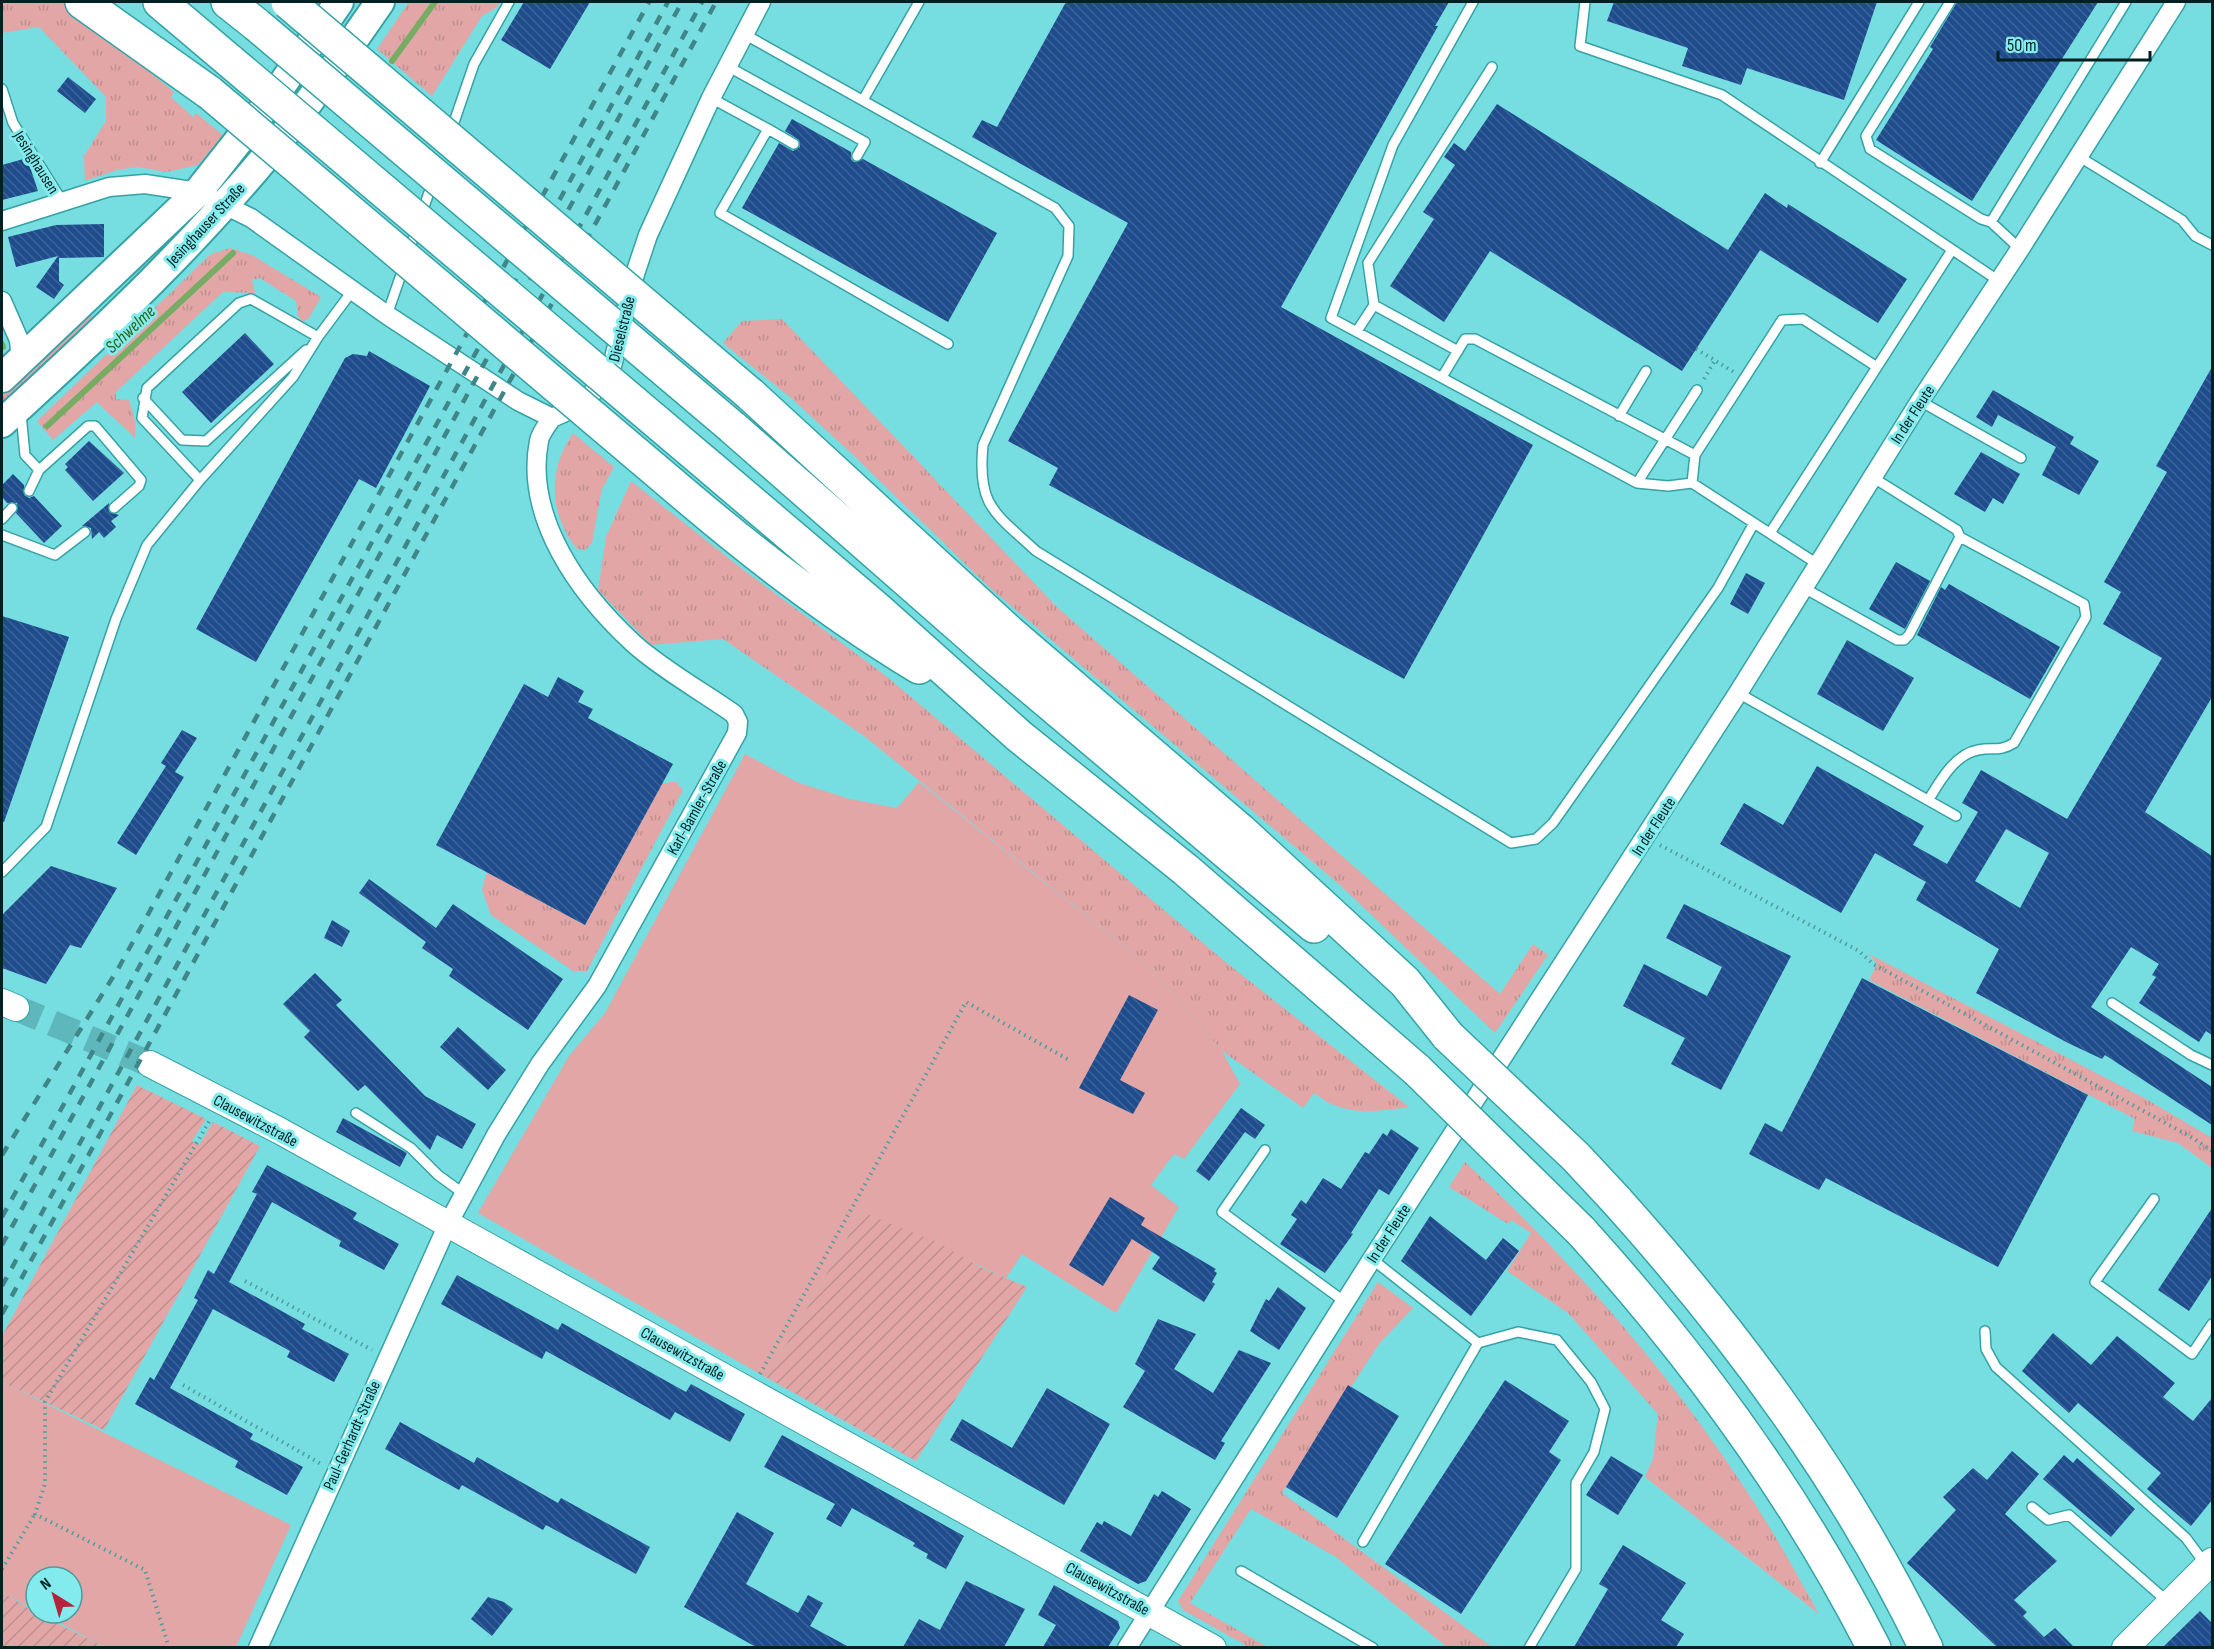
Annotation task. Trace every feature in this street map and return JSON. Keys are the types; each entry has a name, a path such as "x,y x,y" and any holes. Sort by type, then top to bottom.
{"highway":[{"path":"82,2 210,93 771,566 859,630 987,709"},
{"path":"160,2 877,609 987,709 1186,870 1417,1070 1557,1204 1618,1271 1687,1353 1762,1456 1801,1518 1874,1647"},
{"path":"228,2 732,427 990,653 1448,1036 1576,1157 1662,1251 1768,1384 1837,1487 1926,1647"},
{"path":"299,6 750,394 1009,632 1241,831 1405,982 1448,1036"}],"main road":[{"name":"Jesinghauser Straße","path":"11,369 198,192 277,92 339,2"},
{"name":"Jesinghauser Straße","path":"11,414 109,323 182,250 289,128 380,2"}],"street":[{"name":"Dieselstraße","path":"552,418 581,405 610,374 635,274 648,235 711,98 761,2"},
{"name":"In der Fleute","path":"1127,1647 1372,1258 1738,693 1920,401 2020,249 2175,2"},
{"name":"Jesinghausen","path":"2,221 109,187 145,184 198,192"},
{"path":"198,192 251,218 387,315 518,401 552,418"},
{"path":"2,301 19,340 11,369"},
{"name":"Karl-Bamler-Straße","path":"447,1224 496,1134 540,1064 597,986 737,733 738,722 734,714 635,645 602,610 575,576 542,512 537,474 539,440 552,418"},
{"name":"Clausewitzstraße","path":"150,1064 750,1390 1213,1647"},
{"name":"Paul-Gerhardt-Straße","path":"258,1647 447,1224"},
{"path":"2125,1647 2210,1564"}],"lane":[{"path":"444,151 474,64 509,2"},
{"path":"863,100 919,2"},
{"path":"1473,2 1393,145 1331,318 1637,483 1668,486 1692,483 1819,565"},
{"path":"1585,2 1580,46 1722,95 1820,163 1999,281"},
{"path":"1820,163 1918,2"},
{"path":"1950,2 1866,136 1870,149 1981,219 1991,222 2020,249"},
{"path":"1991,222 2126,2"},
{"path":"299,6 311,40"},
{"path":"744,34 1055,208 1069,226 1068,256 983,445 980,475 991,510 1035,550 1511,843 1536,839 1553,823 1718,588 1754,523"},
{"path":"727,66 865,142 857,156"},
{"path":"1356,331 1374,305 1368,263 1492,67"},
{"name":"Jesinghausen","path":"2,89 13,123 62,201"},
{"path":"711,98 794,144"},
{"path":"768,129 720,213 948,344"},
{"path":"2078,156 2182,219 2195,236 2212,245"},
{"path":"387,315 440,162"},
{"path":"1770,533 1952,250"},
{"path":"1354,254 1368,263"},
{"path":"2,872 46,827 116,620 147,545 200,480 293,377 315,341 353,290"},
{"path":"200,480 142,418 143,398 147,388 239,303 251,299 315,341"},
{"path":"1374,305 1458,351"},
{"path":"1692,483 1695,455 1782,320 1803,319 1877,367"},
{"path":"1442,377 1465,339 1475,339 1664,441 1695,455"},
{"path":"143,398 182,440 206,441 315,341"},
{"path":"1619,416 1646,371"},
{"path":"1637,483 1697,390"},
{"path":"1920,401 2021,458"},
{"path":"11,414 25,454 39,470"},
{"path":"29,491 39,470 88,426 95,426 141,480 139,486 114,508"},
{"path":"1872,477 1957,530 1960,537 2084,604 2086,617 2014,743 2002,750 1977,750 1960,757 1929,799"},
{"path":"2,519 12,508"},
{"path":"2,535 55,555 85,532"},
{"path":"1804,588 1897,640 1904,640 1909,635 1960,537"},
{"path":"1738,693 1956,816"},
{"path":"2112,1004 2191,1055 2212,1065"},
{"path":"356,1113 411,1148 438,1175 464,1194"},
{"path":"1265,1150 1222,1212 1345,1302"},
{"path":"2154,1199 2095,1282 2192,1354 2212,1324"},
{"path":"1372,1258 1478,1342"},
{"path":"1985,1331 1986,1349 1996,1367 2186,1538 2210,1564"},
{"path":"1363,1542 1478,1342 1518,1332 1557,1340 1591,1382 1605,1409 1594,1452 1576,1483 1576,1569 1529,1647"},
{"path":"2032,1506 2048,1520 2069,1515 2170,1603"},
{"path":"1241,1571 1373,1647"}],"path":[{"path":"1696,349 1745,378"},
{"path":"1697,390 1715,360"},
{"path":"1646,837 1859,951 1873,964 2193,1138 2212,1151"},
{"path":"750,1390 966,1002 1071,1061"},
{"path":"2,1569 35,1514 45,1484 45,1402 221,1101"},
{"path":"245,1281 386,1357"},
{"path":"183,1385 335,1472"},
{"path":"35,1514 145,1570 169,1647"}],"green space":[{"path":"2,2 65,2 174,92 171,97 193,117 196,113 224,136 198,165 167,172 137,167 117,170 85,181 84,156 106,121 106,97 39,27 2,33"},
{"path":"409,2 500,2 496,8 482,16 432,96 377,49"},
{"path":"230,248 252,255 321,297 309,318 302,322 299,320 296,301 260,278 252,280 255,293 223,292 116,392 116,399 129,400 135,421 135,438 97,402 53,440 37,421 211,254"},
{"path":"90,313 92,316 88,325 2,408 2,392"},
{"path":"782,319 1058,608 1500,994 1533,944 1548,955 1495,1033 1341,886 989,587 850,452 791,398 723,343 742,321"},
{"path":"573,433 614,467 602,489 592,543 585,550 577,549 568,536 561,521 555,492 555,477 559,462"},
{"path":"631,481 745,571 886,676 1228,964 1409,1107 1359,1111 1336,1106 1314,1093 1303,1108 1222,1051 1150,967 864,736 723,639 651,645 598,590 606,537"},
{"path":"745,754 799,783 850,799 897,808 919,782 1150,967 1222,1051 1240,1084 1184,1159 1174,1154 1151,1185 1179,1207 1116,1313 1022,1254 1006,1278 862,1212 767,1378 478,1213 569,1056 605,1013"},
{"path":"676,782 683,790 587,971 573,971 491,915 482,890 487,872 585,925 662,784"},
{"path":"1869,954 2146,1099 2212,1138 2212,1168 2178,1143 2132,1131 2135,1119 1869,980 1877,964"},
{"path":"137,1085 206,1119 192,1141 199,1145 213,1122 260,1146 104,1430 2,1382 2,1336"},
{"path":"1465,1162 1508,1202 1589,1287 1665,1378 1735,1473 1774,1534 1819,1614 1645,1477 1653,1459 1658,1414 1568,1313 1507,1271 1531,1233 1511,1220 1508,1224 1449,1187"},
{"path":"862,1212 941,1244 980,1267 1027,1287 916,1461 767,1378"},
{"path":"1378,1282 1413,1308 1379,1344 1282,1493 1492,1647 1447,1647 1336,1557 1251,1509 1190,1603 1268,1647 1249,1647 1183,1610 1178,1601"},
{"path":"2,1382 291,1525 236,1647 105,1647 64,1625 84,1625 84,1565 24,1565 24,1604 2,1592"},
{"path":"2,1592 24,1606 24,1625 60,1625 105,1647 2,1647"}],"building":[{"path":"524,2 590,2 550,69 501,40"},
{"path":"1066,2 1449,2 1435,26 1438,26 1281,307 1533,445 1404,679 1049,485 1058,468 1008,441 1128,223 972,137 982,120 997,127"},
{"path":"1614,2 1877,2 1844,100 1747,68 1741,85 1682,66 1688,48 1607,21"},
{"path":"1957,2 2098,2 1972,201 1876,140 1933,49 1930,47"},
{"path":"68,77 96,99 85,113 57,91"},
{"path":"1497,104 1728,250 1765,193 1787,208 1788,204 1907,279 1878,323 1760,250 1682,371 1490,251 1444,322 1390,286 1434,219 1423,212 1455,165 1444,157 1454,143 1465,151"},
{"path":"792,119 851,152 851,159 854,162 863,159 997,233 948,322 742,208 779,143 793,151 800,147 799,140 785,131"},
{"path":"27,158 38,191 2,200 2,165"},
{"path":"104,224 104,257 59,258 59,281 64,285 54,299 36,287 58,256 16,267 8,237 56,225"},
{"path":"245,333 274,364 211,423 182,392"},
{"path":"369,351 430,386 376,488 359,479 256,662 196,629 345,358 353,354 367,356"},
{"path":"2212,367 2212,697 2145,812 2212,856 2212,1035 2206,1031 2199,1042 2139,1003 2156,977 2152,975 2159,964 2131,947 2091,1007 2212,1087 2212,1125 2105,1055 2102,1059 2068,1043 1976,993 1999,949 1916,900 1926,882 1875,853 1841,913 1720,844 1744,803 1783,825 1817,766 1924,826 1913,845 1947,864 1978,812 1962,803 1981,770 2067,819 2162,658 2103,624 2121,592 2104,582 2167,472 2156,466","holes":["2006,829 2049,853 2020,908 1975,881"]},
{"path":"1993,390 2074,437 2070,444 2099,461 2079,495 2042,475 2056,447 1998,415 1992,427 1976,417"},
{"path":"89,441 124,473 93,501 65,470 68,467 65,464"},
{"path":"1981,452 2020,474 2003,504 1993,498 1985,512 1954,494"},
{"path":"13,474 24,485 24,495 29,498 34,496 62,526 44,543 16,513 17,503 7,503 2,497 2,485"},
{"path":"109,503 109,512 119,515 111,521 116,527 104,538 99,532 92,539 91,528 82,526"},
{"path":"1896,562 1930,581 1905,629 1869,609"},
{"path":"1746,573 1765,583 1748,614 1730,604"},
{"path":"1949,584 2060,647 2030,699 1917,635 1941,587 1945,590"},
{"path":"2,616 69,637 4,822 2,822"},
{"path":"1847,640 1914,678 1883,731 1817,694"},
{"path":"558,677 584,691 578,702 593,709 588,718 673,764 585,925 436,845 524,684 548,697"},
{"path":"182,730 197,738 175,772 184,777 136,855 117,843 166,766 161,763"},
{"path":"51,866 117,888 81,948 70,945 46,984 2,968 2,915"},
{"path":"369,879 436,928 453,904 563,979 528,1030 449,976 453,969 422,948 426,942 359,893"},
{"path":"1684,904 1791,956 1721,1090 1671,1064 1685,1038 1623,1006 1644,964 1707,996 1722,967 1666,938"},
{"path":"332,920 350,931 342,947 324,938"},
{"path":"315,973 342,1000 336,1005 425,1096 476,1124 462,1149 437,1135 430,1150 365,1085 358,1091 304,1037 310,1031 283,1004"},
{"path":"1862,978 2088,1095 1998,1267 1826,1178 1819,1190 1749,1154 1765,1123 1782,1132"},
{"path":"1129,995 1158,1010 1120,1080 1145,1093 1133,1114 1079,1088"},
{"path":"458,1027 506,1070 488,1090 440,1047"},
{"path":"1241,1108 1265,1125 1255,1139 1245,1132 1209,1181 1196,1171"},
{"path":"343,1118 407,1153 400,1167 336,1132"},
{"path":"1391,1129 1419,1148 1389,1195 1379,1189 1351,1233 1353,1234 1325,1273 1280,1244 1297,1219 1291,1215 1301,1200 1306,1204 1323,1178 1341,1189 1365,1152 1369,1154 1383,1133 1387,1136"},
{"path":"267,1165 357,1213 353,1219 399,1244 384,1270 339,1246 341,1241 272,1202 229,1282 305,1324 302,1329 349,1354 334,1382 287,1357 290,1351 213,1309 170,1388 253,1434 250,1439 303,1467 287,1495 235,1467 238,1461 135,1404 150,1377 154,1380 198,1300 194,1298 208,1270 214,1274 257,1194 252,1192"},
{"path":"1110,1197 1145,1218 1141,1225 1216,1269 1214,1271 1217,1273 1212,1282 1215,1284 1204,1302 1152,1269 1160,1257 1132,1239 1103,1286 1069,1265"},
{"path":"2212,1208 2212,1276 2189,1311 2158,1290"},
{"path":"1430,1216 1486,1260 1503,1238 1519,1251 1471,1316 1401,1261"},
{"path":"457,1275 558,1330 562,1323 686,1392 691,1384 745,1414 730,1442 675,1412 670,1420 546,1351 542,1359 441,1304"},
{"path":"1278,1287 1306,1308 1279,1350 1250,1331 1266,1299 1269,1301"},
{"path":"1158,1319 1196,1334 1174,1369 1213,1393 1239,1350 1271,1363 1221,1441 1225,1443 1215,1460 1123,1407 1145,1371 1135,1364"},
{"path":"2053,1333 2091,1365 2117,1336 2175,1383 2163,1397 2193,1421 2212,1398 2212,1500 2191,1526 2147,1489 2161,1473 2078,1403 2069,1413 2022,1371"},
{"path":"1505,1380 1569,1421 1549,1452 1561,1460 1461,1614 1385,1564"},
{"path":"1348,1385 1399,1416 1337,1518 1286,1487"},
{"path":"1047,1388 1110,1424 1064,1505 950,1440 962,1419 1012,1448"},
{"path":"400,1422 474,1463 477,1457 558,1503 561,1498 650,1547 636,1574 546,1525 543,1530 462,1485 459,1490 385,1449"},
{"path":"782,1435 964,1536 946,1569 926,1558 928,1554 913,1546 915,1543 852,1508 841,1527 826,1519 835,1504 764,1467"},
{"path":"2012,1451 2039,1474 2005,1514 2057,1561 2014,1600 2027,1612 2023,1616 2044,1637 2055,1628 2074,1647 1997,1647 1907,1563 1956,1510 1943,1497 1973,1468 1987,1480"},
{"path":"2064,1455 2073,1463 2077,1458 2135,1509 2111,1537 2043,1479"},
{"path":"1611,1456 1643,1475 1618,1515 1586,1495"},
{"path":"1162,1491 1191,1509 1146,1581 1138,1584 1080,1551 1097,1522 1102,1525 1104,1521 1131,1536 1154,1494 1158,1497"},
{"path":"737,1512 774,1533 746,1584 798,1613 808,1595 823,1603 810,1626 849,1647 756,1647 684,1607"},
{"path":"1623,1545 1686,1583 1661,1620 1684,1634 1676,1647 1574,1647 1608,1589 1599,1584"},
{"path":"966,1581 1025,1609 1004,1647 903,1647 919,1619 940,1630"},
{"path":"1054,1585 1118,1621 1120,1628 1108,1647 1043,1647 1056,1625 1038,1615"},
{"path":"488,1597 504,1602 513,1609 492,1636 471,1619"},
{"path":"2200,1611 2212,1623 2212,1647 2163,1647"}],"waterway":[{"name":"Schwelme","path":"392,61 435,2"},
{"name":"Schwelme","path":"47,426 233,253"}],"tunnel":[{"path":"16,1008 150,1064"}],"railway":[{"path":"2,1155 118,969 649,2"},
{"path":"2,1217 668,2"},
{"path":"2,1245 682,2"},
{"path":"2,1286 702,2"},
{"path":"2,1314 716,2"}]}
